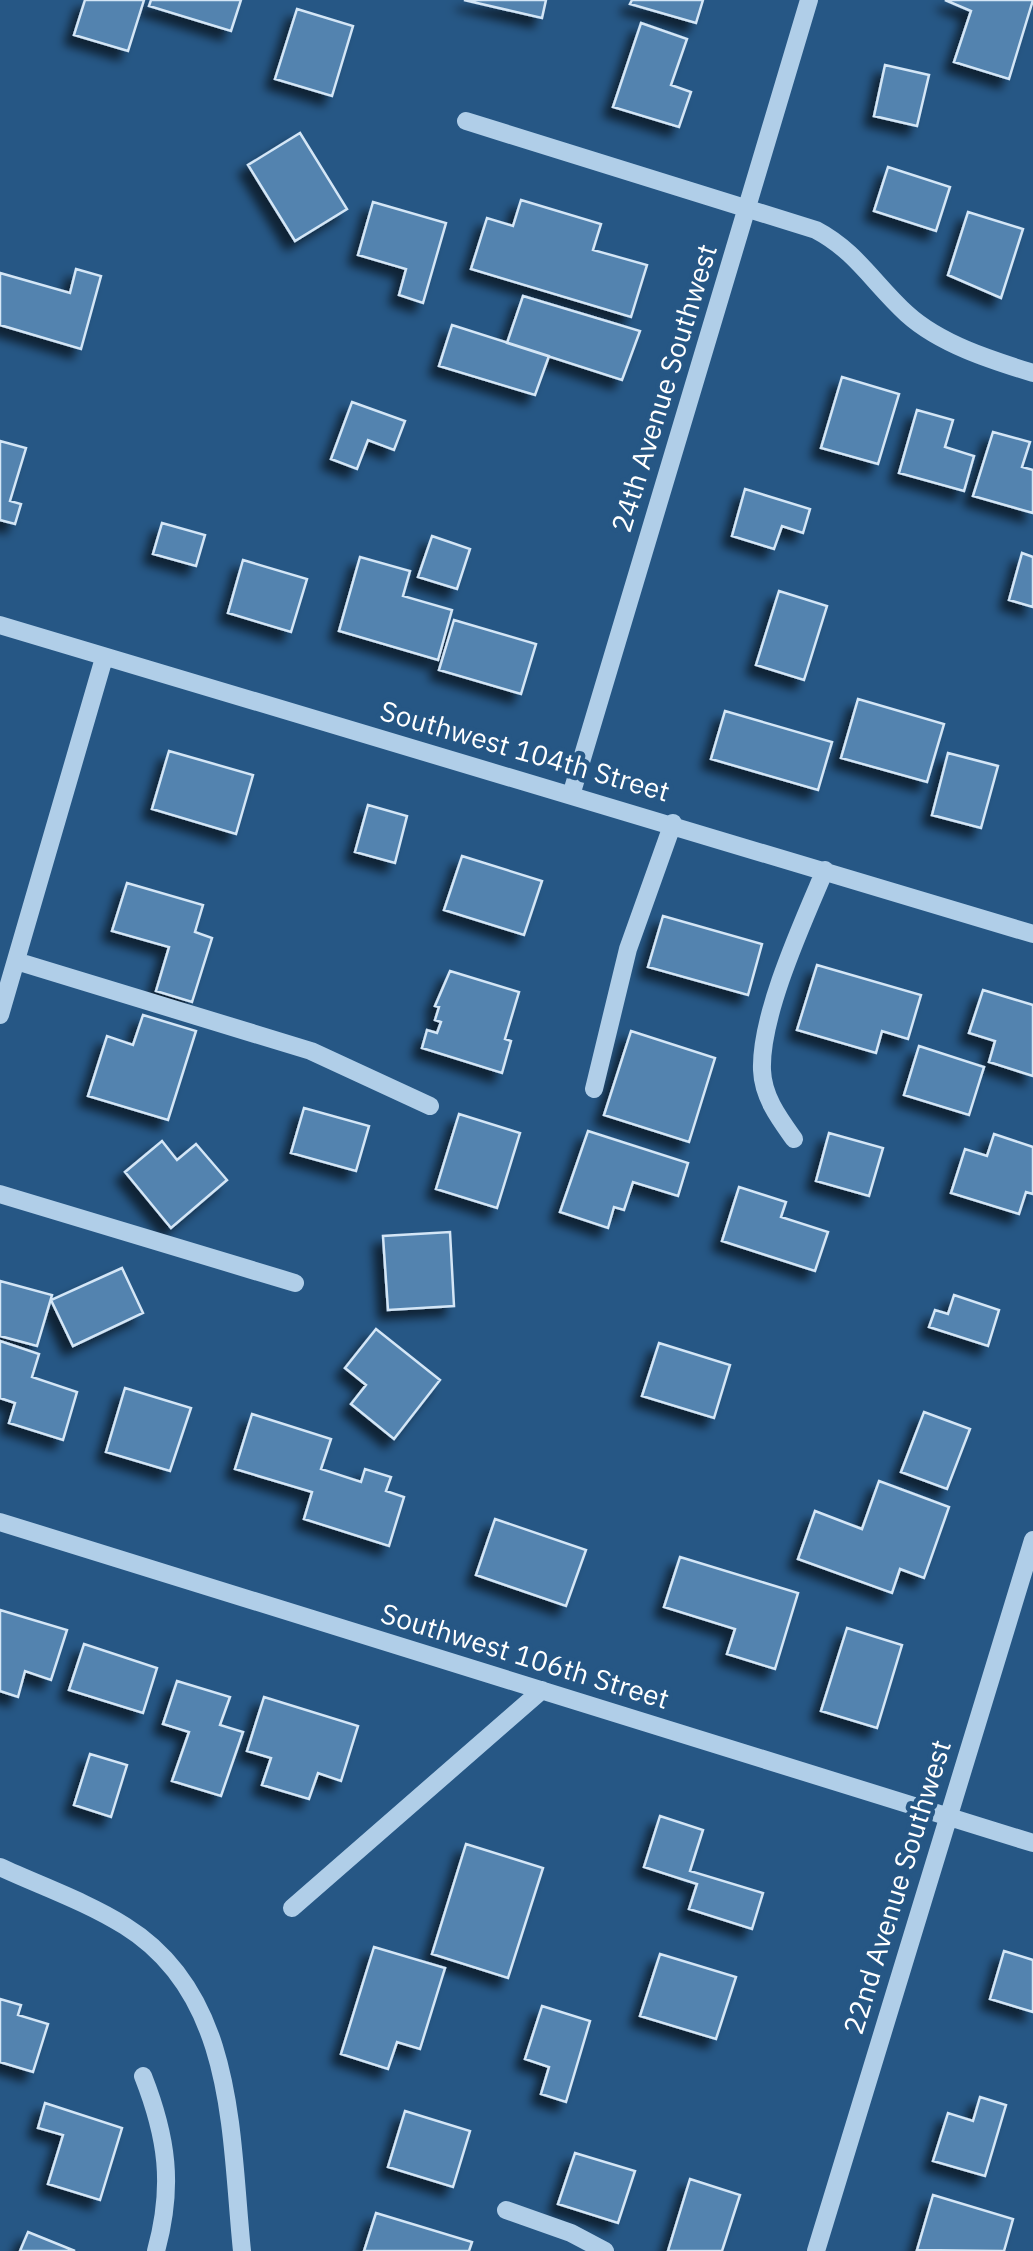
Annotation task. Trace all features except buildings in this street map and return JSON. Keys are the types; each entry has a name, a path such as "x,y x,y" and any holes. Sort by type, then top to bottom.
{"street":[{"name":"24th Avenue Southwest","path":"572,792 809,0"},
{"path":"466,122 816,230 846,246 910,317 966,348 1033,373"},
{"name":"Southwest 104th Street","path":"0,625 572,792 1033,934"},
{"path":"0,1016 104,658"},
{"path":"594,1089 628,949 672,823"},
{"path":"794,1139 770,1105 762,1072 764,1046 792,949 825,870"},
{"path":"16,961 310,1051 430,1106"},
{"path":"0,1194 296,1282"},
{"name":"Southwest 106th Street","path":"0,1522 1033,1843"},
{"name":"22nd Avenue Southwest","path":"816,2251 1033,1540"},
{"path":"292,1908 542,1690"},
{"path":"0,1867 124,1926 158,1951 191,1987 213,2034 224,2085 242,2251"},
{"path":"143,2076 164,2131 167,2181 156,2251"},
{"path":"506,2210 571,2232 605,2251"}]}
